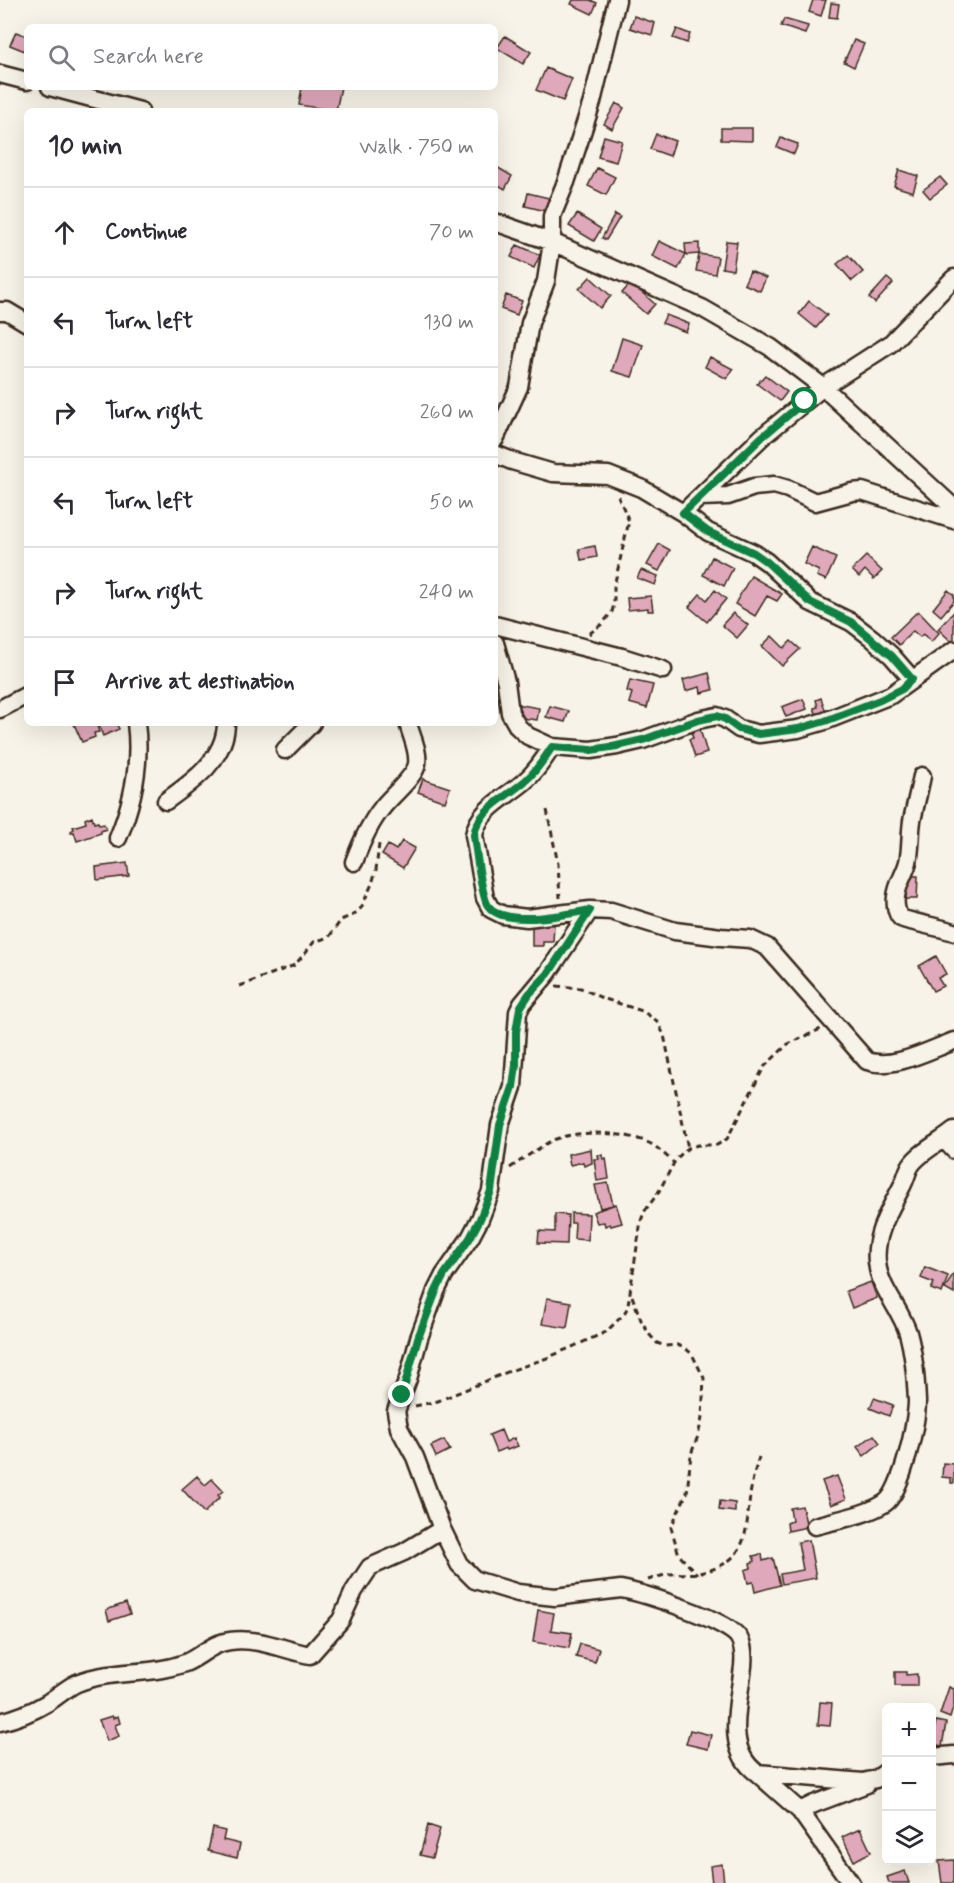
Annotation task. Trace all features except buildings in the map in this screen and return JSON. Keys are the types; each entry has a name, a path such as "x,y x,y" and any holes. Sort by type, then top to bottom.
{"street":[{"path":"498,432 519,387 530,323 546,281 552,242 552,216 566,182 592,102 617,0"},
{"path":"0,74 24,80"},
{"path":"61,90 129,108"},
{"path":"498,223 552,242 702,308 770,347 823,387 954,508"},
{"path":"683,513 762,437 823,387 890,344 953,282"},
{"path":"0,310 7,311 24,321"},
{"path":"498,455 553,472 608,476 641,488 683,513 708,532 754,553 767,562 810,602 851,622 892,656 912,679"},
{"path":"700,497 728,496 767,484 781,486 815,502 862,491 954,520"},
{"path":"498,626 622,657 663,670"},
{"path":"498,654 506,682 510,713 513,720 528,736 552,747 591,750 643,740 698,720 717,716 739,729 759,734 798,729 880,700 902,689 912,679 954,650"},
{"path":"0,709 24,697"},
{"path":"118,838 129,812 135,778 138,739 136,726"},
{"path":"166,801 195,780 209,764 224,737 226,726"},
{"path":"285,750 309,726"},
{"path":"354,862 361,842 381,808 414,773 417,765 416,751 409,726"},
{"path":"552,747 527,780 488,809 477,825 474,835 485,898 491,909 503,915 519,918 590,910 611,911 675,931 754,940 766,947 867,1061 877,1065 897,1062 954,1041"},
{"path":"922,776 912,822 909,860 898,885 895,900 897,912 901,919 906,921 954,932"},
{"path":"590,910 548,974 525,1000 518,1012 513,1087 500,1125 494,1178 480,1219 470,1238 444,1275 431,1302 396,1411 399,1428 415,1457 442,1529 459,1564 474,1580 499,1588 555,1598 621,1589 655,1598 714,1620 730,1629 739,1638 743,1650 743,1664 735,1732 743,1759 749,1767 800,1811 851,1883"},
{"path":"815,1526 866,1512 884,1504 892,1497 905,1466 917,1403 911,1345 907,1330 884,1284 877,1264 877,1250 883,1224 905,1181 909,1167 915,1161 951,1140"},
{"path":"0,1722 19,1717 46,1704 76,1684 103,1675 162,1669 186,1662 206,1649 228,1641 256,1640 310,1654 341,1620 354,1591 370,1567 404,1552 442,1529"},
{"path":"936,1757 954,1755"},
{"path":"757,1773 863,1782 881,1776"},
{"path":"800,1811 881,1776"}],"path":[{"path":"574,646 602,624 612,612 614,604 614,586 628,521 622,502 608,476"},
{"path":"547,810 558,864 561,915"},
{"path":"240,986 295,965 314,942 329,937 341,920 353,915 361,908 376,870 380,835"},
{"path":"536,987 581,988 602,998 637,1008 657,1021 664,1035 688,1148"},
{"path":"396,1411 438,1401 606,1332 625,1313 631,1294 641,1221 644,1212 658,1193 674,1163 688,1148 722,1143 727,1139 764,1067 788,1044 834,1023"},
{"path":"494,1178 550,1142 571,1134 629,1137 650,1143 674,1163"},
{"path":"631,1294 649,1334 657,1343 685,1348 692,1354 704,1378 702,1418 691,1454 687,1493 671,1527 679,1555 698,1574"},
{"path":"621,1589 657,1577 671,1574 698,1574 726,1564 740,1549 746,1538 751,1488 759,1457"}],"route":[{"path":"402,1395 431,1302 444,1275 470,1238 491,1191 500,1125 513,1087 518,1012 529,994 548,974 590,910 519,918 503,915 491,909 485,898 474,835 474,830 488,809 527,780 552,747 591,750 617,746 717,716 739,729 759,734 798,729 880,700 902,689 912,679 892,656 851,622 810,602 767,562 754,553 708,532 683,513 742,455 805,401"}]}
